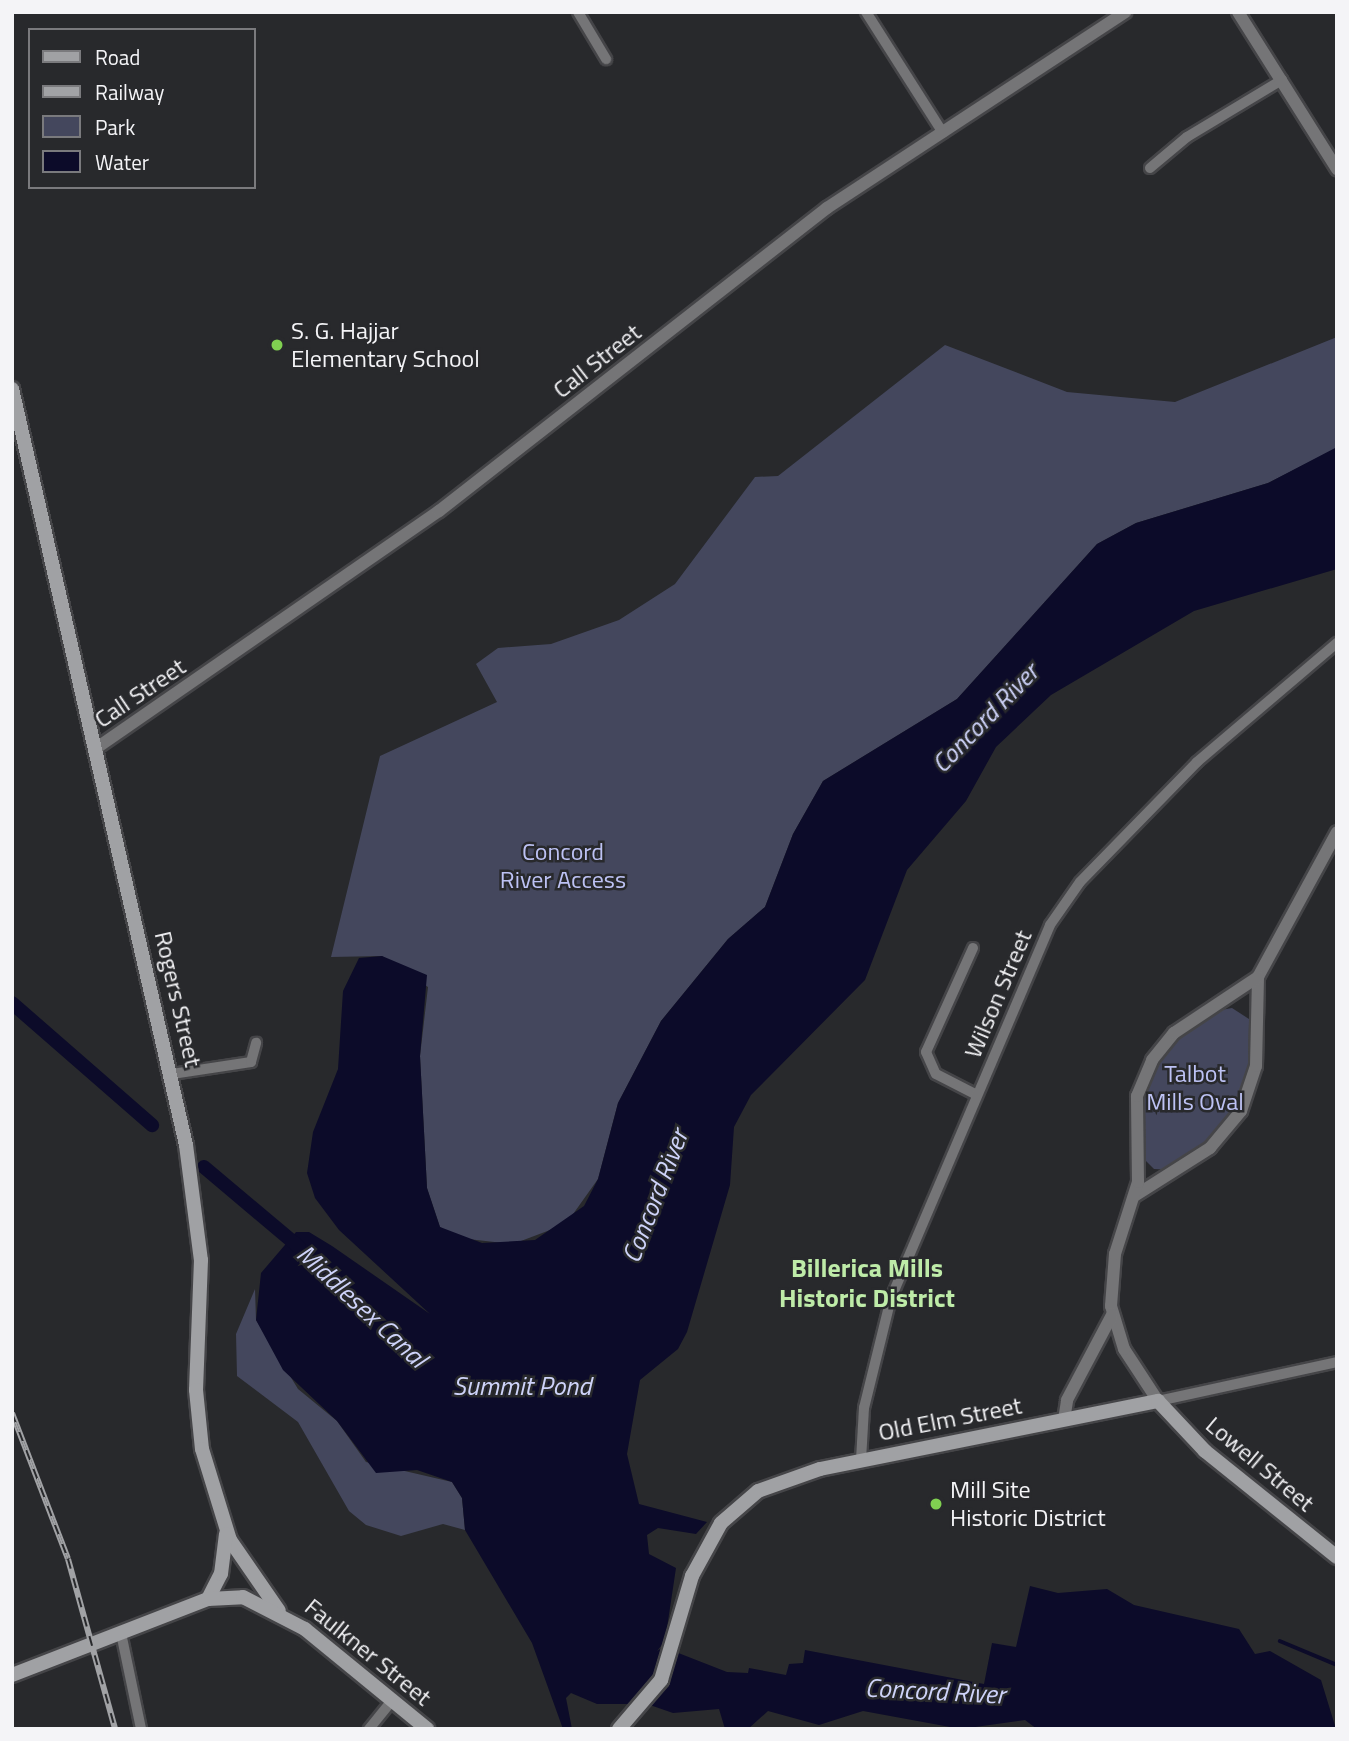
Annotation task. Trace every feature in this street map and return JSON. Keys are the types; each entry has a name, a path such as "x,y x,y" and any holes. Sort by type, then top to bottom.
{"main road":[{"name":"Rogers Street","path":"12,390 98,747 172,1074 201,1260 198,1430 226,1530 279,1611"},
{"name":"Old Elm Street","path":"619,1729 644,1705 673,1651 695,1569 729,1513 773,1483 861,1460 1158,1401"},
{"name":"Lowell Street","path":"1158,1401 1213,1458 1337,1557"},
{"path":"208,1599 225,1563 226,1530"},
{"path":"12,1675 208,1599 243,1597 279,1611"},
{"name":"Faulkner Street","path":"279,1611 427,1729"}],"street":[{"path":"579,12 606,58"},
{"path":"866,12 943,133"},
{"name":"Call Street","path":"98,747 439,510 827,208 1125,12"},
{"path":"1238,12 1337,169"},
{"path":"1150,168 1187,137 1282,80"},
{"name":"Wilson Street","path":"861,1460 864,1408 888,1307 1050,925 1080,882 1197,762 1337,643"},
{"path":"1136,1195 1210,1148 1241,1111 1256,1066 1258,977 1337,832"},
{"path":"973,948 926,1052 936,1074 977,1095"},
{"path":"1158,1401 1124,1349 1112,1315 1115,1254 1136,1195 1136,1105 1152,1060 1174,1033 1258,977"},
{"path":"172,1074 251,1062 256,1043"},
{"path":"1064,1420 1068,1397 1112,1315"},
{"name":"Old Elm Street","path":"1158,1401 1337,1362"},
{"path":"121,1633 141,1729"},
{"path":"369,1729 392,1700"}],"green space":[{"name":"Concord River Access","path":"1337,337 1335,449 1268,483 1136,523 1097,544 957,699 823,781 793,834 765,907 728,939 661,1021 618,1103 598,1179 566,1224 513,1244 459,1238 440,1227 427,1188 420,1056 428,987 382,956 331,957 380,756 497,702 476,664 498,648 551,644 619,620 675,584 755,477 778,476 945,345 1067,392 1175,402"},
{"name":"Talbot Mills Oval","path":"1232,1008 1249,1019 1256,1049 1232,1125 1174,1170 1154,1169 1137,1152 1135,1131 1152,1060 1204,1013"},
{"path":"255,1289 256,1320 298,1389 337,1421 366,1462 452,1482 462,1498 465,1530 443,1524 401,1536 366,1525 349,1511 298,1422 237,1376 236,1334"}],"water":[{"path":"1337,447 1337,569 1194,611 1051,695 996,747 966,801 907,870 865,980 751,1095 734,1127 730,1185 687,1332 678,1349 640,1380 627,1454 639,1504 707,1522 696,1534 658,1528 647,1535 649,1554 676,1568 665,1641 657,1651 663,1647 727,1672 748,1673 749,1668 786,1675 789,1664 803,1663 805,1650 984,1684 992,1643 1016,1647 1030,1586 1058,1593 1107,1589 1134,1605 1239,1629 1255,1654 1270,1651 1321,1680 1336,1729 1037,1729 1025,1720 961,1729 863,1711 819,1725 768,1711 748,1729 725,1729 719,1709 673,1713 647,1704 597,1704 571,1693 566,1698 572,1729 563,1729 532,1643 465,1530 462,1498 452,1482 417,1470 376,1473 337,1421 283,1370 256,1320 261,1273 296,1232 309,1232 332,1246 430,1314 339,1230 315,1198 307,1173 313,1132 338,1069 343,991 359,958 382,956 427,975 420,1056 427,1188 440,1227 482,1243 535,1240 584,1206 598,1179 618,1103 661,1021 728,939 765,907 793,834 823,781 957,699 1097,544 1136,523 1268,483"}],"waterway":[{"name":"Middlesex Canal","path":"12,1003 152,1125"},
{"name":"Middlesex Canal","path":"204,1167 299,1247"},
{"path":"1280,1641 1337,1665"}],"railway":[{"path":"12,1413 68,1559 115,1729"}],"place":[{"name":"S. G. Hajjar Elementary School","path":"277,345"},
{"name":"Mill Site Historic District","path":"936,1504"}],"district":[{"name":"Billerica Mills Historic District","path":"867,1283"}],"water label":[{"name":"Concord River","path":"985,718"},
{"name":"Concord River","path":"655,1196"},
{"name":"Summit Pond","path":"522,1386"},
{"name":"Concord River","path":"935,1691"}]}
